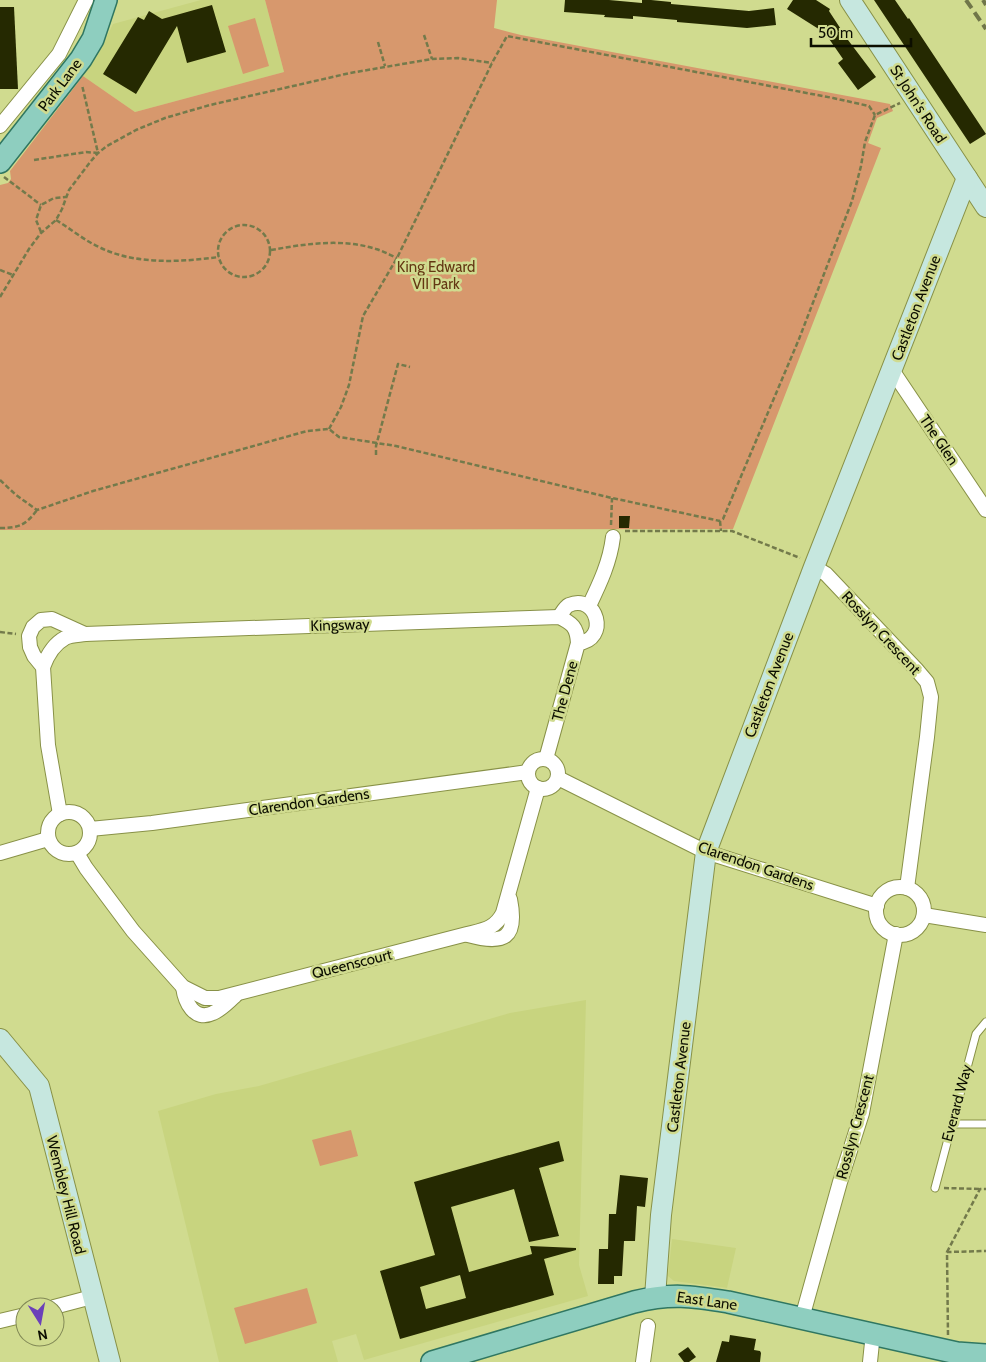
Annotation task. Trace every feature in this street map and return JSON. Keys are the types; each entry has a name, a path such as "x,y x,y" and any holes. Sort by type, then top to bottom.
{"main road":[{"name":"Park Lane","path":"0,162 70,73 93,39 106,0"},
{"name":"East Lane","path":"432,1362 655,1297 691,1296 728,1302 949,1351 986,1355"}],"street":[{"name":"Park Lane","path":"0,126 59,54 86,0"},
{"name":"St John's Road","path":"850,0 986,207"},
{"name":"Castleton Avenue","path":"655,1297 662,1215 706,852 814,565 967,178"},
{"name":"The Glen","path":"892,370 986,510"},
{"path":"578,643 578,634 570,622 559,617 568,605 580,603 589,606 607,568 611,553 612,534"},
{"name":"Rosslyn Crescent","path":"814,565 826,574 927,682 931,696 928,737 907,888"},
{"name":"The Dene","path":"546,759 578,643 585,642 597,628 596,616 589,606"},
{"name":"Kingsway","path":"60,814 48,745 43,667 47,657 65,638 85,634 559,617"},
{"name":"Kingsway","path":"43,667 32,652 29,636 33,627 42,620 52,619 85,634"},
{"path":"546,759 558,769 558,778 551,787 546,789 538,788 530,782 528,772 530,765 534,761 546,759"},
{"name":"Clarendon Gardens","path":"90,829 152,823 528,772"},
{"name":"Clarendon Gardens","path":"558,778 706,852 877,906"},
{"name":"Queenscourt","path":"77,853 133,931 183,987 184,998 190,1008 199,1015 211,1014 238,993 494,926 504,913 538,788"},
{"path":"75,813 82,816 87,822 90,829 88,843 77,853 63,853 51,845 48,839 50,824 60,814 75,813"},
{"path":"0,852 48,839"},
{"path":"893,888 907,888 915,892 920,898 924,905 924,914 916,929 909,933 896,934 882,926 878,919 877,906 885,892 893,888"},
{"path":"924,914 986,925"},
{"name":"Rosslyn Crescent","path":"802,1318 840,1182 862,1113 896,934"},
{"name":"Wembley Hill Road","path":"0,1039 39,1086 110,1362"},
{"path":"65,1304 92,1297"},
{"path":"0,1321 15,1317"},
{"path":"643,1362 648,1326"},
{"path":"870,1362 873,1333"}],"lane":[{"name":"Everard Way","path":"935,1188 976,1034 986,1022"},
{"path":"952,1124 986,1124"}],"path":[{"path":"424,35 432,59"},
{"path":"329,429 341,407 349,385 363,316 397,258 492,63 508,36 851,102 869,106 875,115"},
{"path":"378,42 385,66"},
{"path":"0,297 28,248 56,220 74,183 98,153 118,139 165,118 225,101 385,66 432,59 458,58 492,63"},
{"path":"70,73 82,84 98,153"},
{"path":"0,528 21,526 31,519 37,510 94,491 307,431 329,429 339,437 377,443 612,498 720,521 724,519 799,339 848,210 861,166 865,142 875,115 912,96"},
{"path":"34,160 86,152 98,153"},
{"path":"0,174 41,205"},
{"path":"41,233 36,220 41,205 54,198 66,197"},
{"path":"56,220 99,248 115,254 134,258 186,261 218,257"},
{"path":"236,226 252,226 260,229 265,235 271,250 266,266 260,272 244,278 228,272 218,257 219,242 223,235 236,226"},
{"path":"271,250 316,243 338,243 376,249 397,258"},
{"path":"0,270 13,275"},
{"path":"376,455 377,443 398,364 410,367"},
{"path":"0,480 16,495 37,510"},
{"path":"612,498 612,534 732,531 814,565"},
{"path":"720,521 722,531"},
{"path":"935,1188 986,1189"},
{"path":"949,1351 947,1252 980,1189"},
{"path":"947,1252 986,1251"}],"shaded area":[{"path":"201,0 265,0 284,72 135,112 83,76 97,56 113,24"},
{"path":"586,1000 579,1265 588,1296 364,1360 356,1334 332,1341 338,1362 219,1362 158,1111 216,1094 259,1086 510,1013"},
{"path":"672,1239 736,1248 727,1288 674,1281 668,1276"}],"green space":[{"name":"King Edward VII Park","path":"265,0 497,0 494,28 521,35 890,104 893,111 877,118 868,143 881,148 733,529 0,530 0,185 8,183 11,179 10,171 83,76 135,112 284,72"},
{"path":"255,18 269,66 243,74 228,26"},
{"path":"351,1130 358,1156 320,1166 312,1140"},
{"path":"307,1288 317,1323 245,1344 234,1308"}],"building":[{"path":"565,0 609,0 642,3 642,0 651,0 671,2 671,4 749,11 774,8 776,25 747,28 633,16 633,19 604,17 605,15 564,12"},
{"path":"793,0 816,0 830,9 829,11 848,40 876,77 858,90 838,63 843,59 825,33 787,9"},
{"path":"874,0 895,0 986,134 970,144"},
{"path":"212,5 226,52 187,63 177,26 136,94 103,74 138,17 144,20 149,11 162,19"},
{"path":"0,7 14,7 18,89 0,89"},
{"path":"619,516 630,516 629,528 619,528"},
{"path":"559,1141 564,1161 539,1168 559,1236 529,1242 514,1189 451,1207 469,1272 532,1254 530,1246 576,1248 576,1250 544,1259 554,1295 400,1339 380,1271 435,1255 414,1182","holes":["460,1275 466,1298 426,1309 420,1287"]},
{"path":"620,1175 648,1178 645,1207 637,1206 635,1241 624,1241 622,1276 614,1276 614,1284 598,1284 599,1249 608,1249 609,1214 616,1214"},
{"path":"730,1335 756,1339 754,1350 761,1353 760,1362 716,1362 722,1341 729,1342"},
{"path":"688,1347 696,1357 689,1362 684,1362 678,1354"}],"railway":[{"path":"966,0 986,29"},
{"path":"983,0 986,5"}]}
